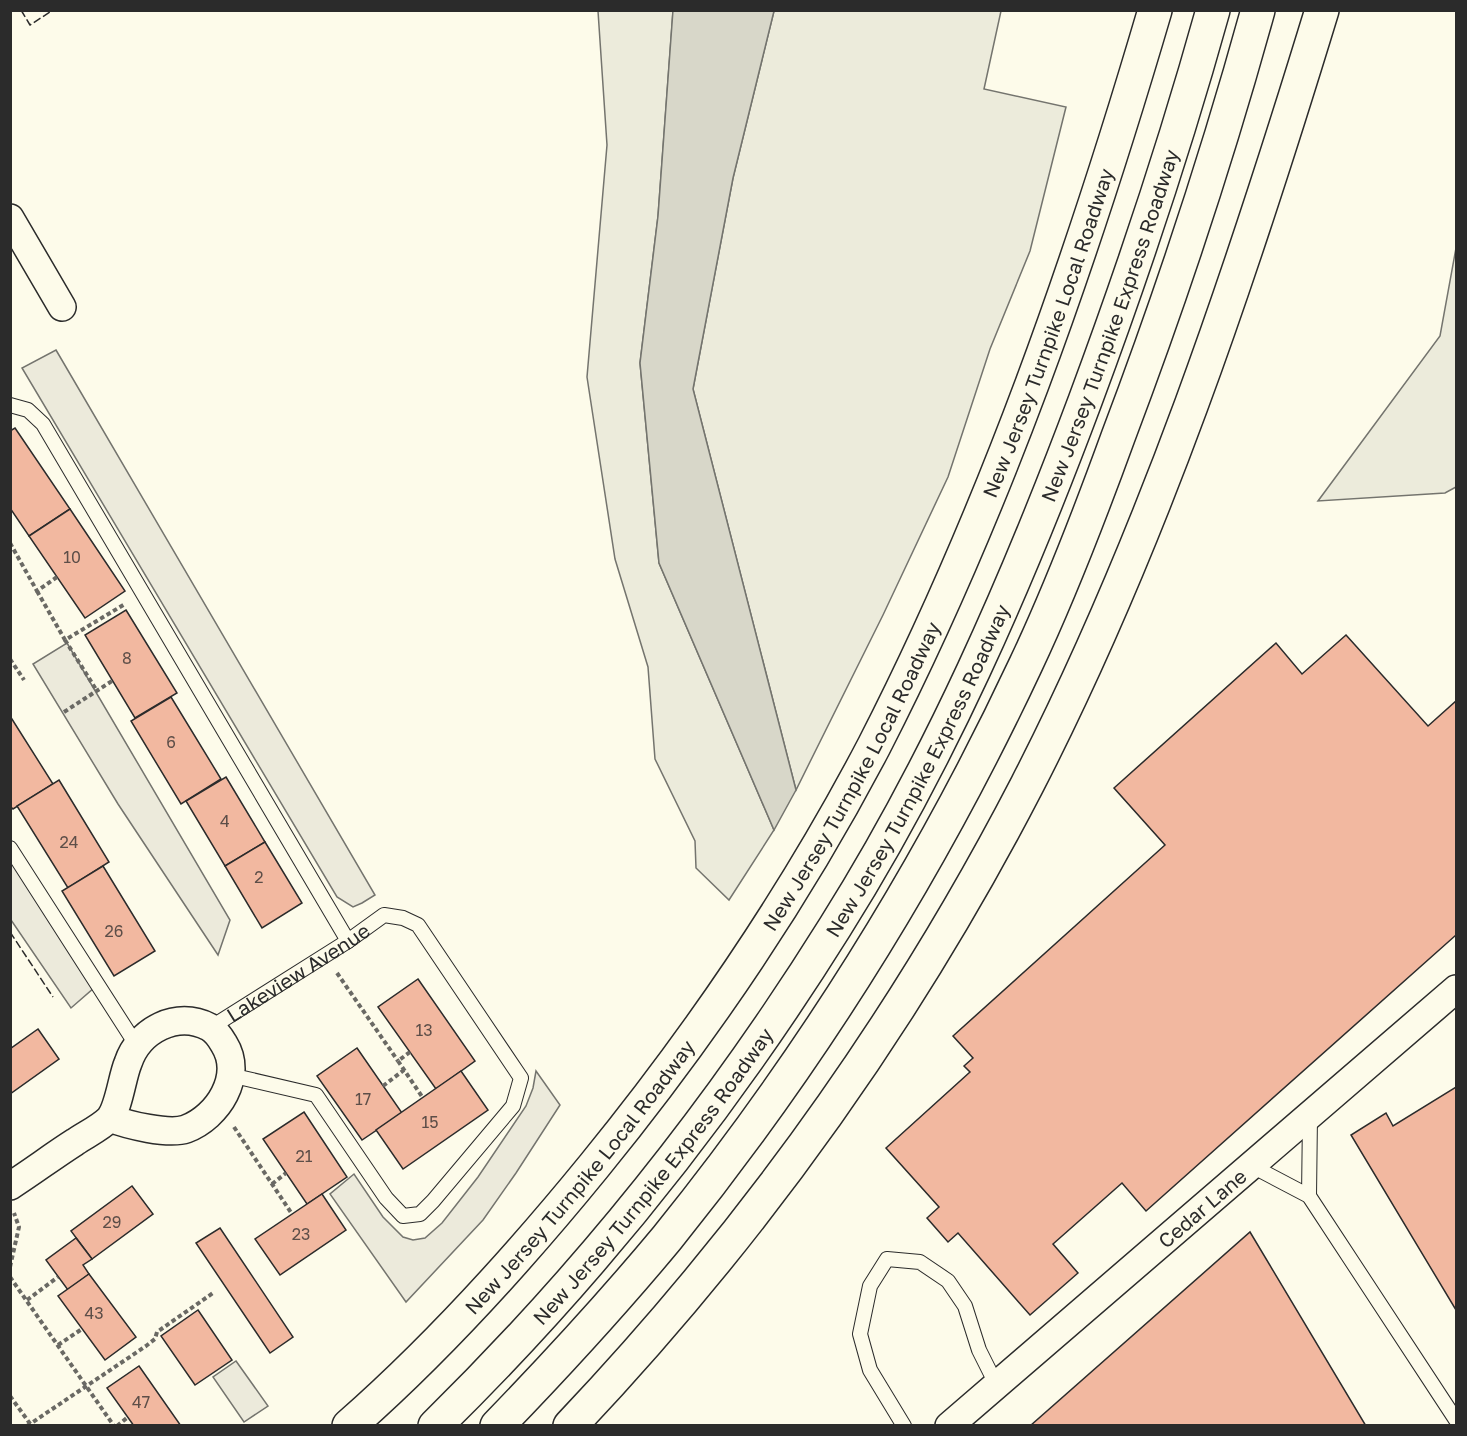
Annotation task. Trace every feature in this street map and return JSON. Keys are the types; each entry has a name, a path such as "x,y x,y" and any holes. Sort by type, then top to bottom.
{"highway":[{"name":"New Jersey Turnpike Local Roadway","path":"349,1425 490,1288 626,1127 684,1050 782,907 872,750 909,674 978,519 1045,346 1094,205 1155,10"},
{"name":"New Jersey Turnpike Express Roadway","path":"435,1425 553,1304 684,1146 798,985 837,925 905,807 967,686 1020,567 1098,366 1160,186 1213,10"},
{"path":"497,1425 578,1341 711,1182 827,1019 895,912 964,788 1026,663 1080,538 1140,381 1195,218 1258,10"},
{"path":"570,1425 655,1333 770,1192 869,1052 939,941 1023,793 1080,674 1138,540 1192,400 1264,191 1322,10"}],"street":[{"path":"10,219 62,307"},
{"name":"Cedar Lane","path":"949,1425 1456,989"},
{"name":"Lakeview Avenue","path":"110,1118 124,1081 127,1063 136,1046 154,1028 169,1022 198,1023 217,1034 226,1048 230,1062 230,1075"},
{"path":"12,1198 110,1118 142,1128 183,1130 201,1122 215,1110 225,1094 230,1075"}],"lane":[{"path":"10,405 28,410 43,424 348,941"},
{"path":"10,848 136,1046"},
{"name":"Lakeview Avenue","path":"210,1028 325,956 384,915 403,918 418,925 521,1078 513,1106 427,1207 420,1214 403,1216 392,1204 316,1095 230,1075"},
{"path":"1309,1196 1310,1116"},
{"path":"1252,1166 1309,1196 1456,1420"},
{"path":"904,1425 870,1371 860,1334 870,1287 887,1259 920,1262 948,1281 965,1306 978,1350 997,1386"}],"path":[{"path":"10,543 97,691"},
{"path":"37,591 57,577"},
{"path":"66,640 143,593"},
{"path":"10,659 24,680"},
{"path":"63,712 112,681"},
{"path":"325,956 423,1098"},
{"path":"398,1061 410,1052"},
{"path":"383,1086 404,1070"},
{"path":"215,1110 231,1122 292,1214"},
{"path":"272,1184 286,1173"},
{"path":"10,1267 19,1227 12,1198"},
{"path":"10,1277 85,1385 116,1425 128,1417"},
{"path":"27,1300 58,1277"},
{"path":"10,1396 29,1425 85,1385 146,1346 155,1339 157,1332 213,1293"},
{"path":"58,1346 82,1329"}],"shaded area":[{"path":"673,10 774,11 733,178 693,389 796,790 774,830 659,563 640,363 658,216"},
{"path":"598,11 673,11 658,216 640,363 659,563 774,830 729,900 696,868 695,841 655,759 648,667 615,559 587,377 607,145"},
{"path":"774,11 1001,11 984,89 1066,107 1030,251 990,349 948,477 883,615 796,790 693,389 733,178"},
{"path":"1456,248 1456,487 1445,493 1318,501 1440,336"},
{"path":"56,350 375,895 362,903 353,907 337,897 22,368"},
{"path":"67,643 230,920 218,955 118,804 33,664"},
{"path":"10,857 95,987 71,1008 11,920"},
{"path":"536,1071 560,1105 483,1220 406,1302 330,1194 354,1174 383,1217 403,1237 413,1240 425,1238 442,1223 478,1177 526,1106"},
{"path":"236,1361 268,1406 244,1422 213,1377"}],"building":[{"path":"15,428 70,509 29,536 10,508 10,431"},
{"path":"70,509 125,591 85,618 29,536"},
{"path":"126,610 177,693 135,718 85,635"},
{"path":"1346,635 1428,726 1456,701 1456,935 1146,1211 1122,1183 1053,1244 1078,1273 1030,1315 958,1233 948,1242 927,1218 939,1207 886,1148 970,1072 964,1066 973,1058 953,1036 1165,845 1114,788 1276,643 1302,674"},
{"path":"171,697 221,779 181,804 131,721"},
{"path":"10,716 53,784 13,809 10,806"},
{"path":"226,777 265,842 225,866 186,801"},
{"path":"59,780 109,862 68,888 17,806"},
{"path":"265,842 302,903 262,928 225,866"},
{"path":"103,866 155,951 114,976 62,891"},
{"path":"418,979 475,1061 436,1089 378,1007"},
{"path":"38,1029 59,1059 10,1094 10,1049"},
{"path":"357,1048 402,1113 362,1140 317,1076"},
{"path":"461,1071 488,1110 403,1169 376,1130"},
{"path":"1456,1087 1456,1310 1351,1135 1386,1113 1393,1126"},
{"path":"304,1112 347,1177 307,1204 263,1139"},
{"path":"132,1186 153,1214 92,1259 71,1231"},
{"path":"322,1194 346,1230 280,1275 255,1239"},
{"path":"220,1228 293,1337 270,1353 196,1243"},
{"path":"1250,1232 1366,1426 1030,1426"},
{"path":"76,1238 92,1259 83,1265 89,1274 68,1290 46,1260"},
{"path":"89,1274 136,1337 105,1360 58,1296"},
{"path":"198,1310 232,1360 195,1385 161,1336"},
{"path":"139,1366 181,1426 134,1426 107,1388"}],"fence":[{"path":"21,10 30,25 53,10"},
{"path":"10,932 53,997"}]}
